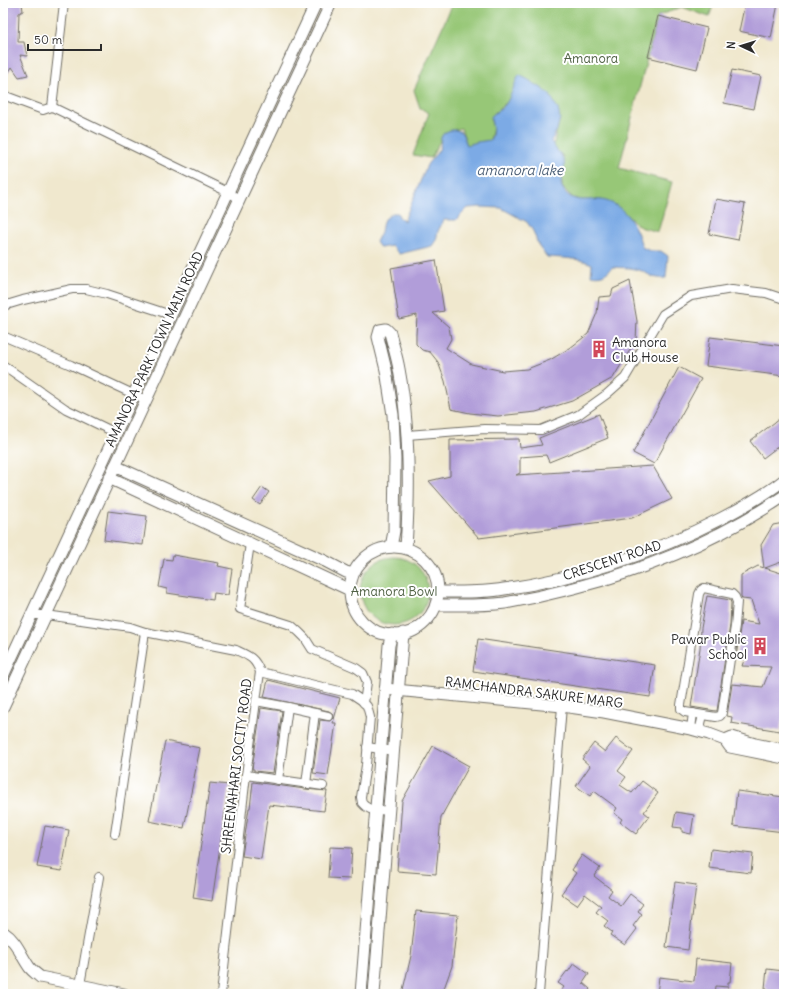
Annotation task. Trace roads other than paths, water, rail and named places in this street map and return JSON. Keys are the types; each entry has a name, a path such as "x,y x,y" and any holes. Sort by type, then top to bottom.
{"main road":[{"name":"AMANORA PARK TOWN MAIN ROAD","path":"3,676 316,3"},
{"name":"AMANORA PARK TOWN MAIN ROAD","path":"3,707 330,3"},
{"path":"391,547 394,531 396,459 393,415 386,370 378,337 380,330 386,330 390,333 397,360 406,414 408,459 406,548"},
{"path":"115,466 353,574"},
{"path":"109,478 350,590"},
{"name":"CRESCENT ROAD","path":"438,592 504,590 548,581 612,564 669,543 705,527 744,506 784,480"},
{"name":"CRESCENT ROAD","path":"436,605 475,605 505,602 551,594 616,576 647,566 711,539 751,517 784,496"},
{"path":"391,547 406,548 421,556 432,568 436,576 438,592 436,605 423,624 408,632 384,634 368,626 356,613 350,590 353,574 360,564 369,555 380,549 391,547"},
{"path":"374,994 403,633"},
{"path":"362,994 389,645 392,634"},
{"name":"RAMCHANDRA SAKURE MARG","path":"386,689 562,706 604,712 695,730 725,740 730,747 784,758"},
{"name":"RAMCHANDRA SAKURE MARG","path":"725,740 732,737 755,744 784,750"},
{"path":"3,932 16,944 31,970 40,976 124,994"}],"street":[{"path":"52,107 64,3"},
{"path":"3,95 43,110 52,107 228,192 239,199"},
{"path":"3,306 72,289 86,289 107,294 171,315"},
{"path":"407,435 485,429 541,430 578,415 607,394 625,378 663,314 691,296 732,289 766,293 784,299"},
{"path":"3,336 71,365 146,400"},
{"path":"3,365 66,409 116,433"},
{"path":"250,544 240,609 291,625 306,638 312,650 356,668 363,674 368,682 364,703"},
{"path":"704,588 732,594 736,597 737,602 735,626 722,713 720,716 716,717 703,715 685,712 681,705 698,594 704,588"},
{"name":"SHREENAHARI SOCITY ROAD","path":"31,615 46,615 130,627 145,632 236,650 249,656 257,664 260,672 246,775 221,994"},
{"path":"115,834 145,632"},
{"path":"260,672 352,694 367,706 370,717 361,797 362,803 370,809 389,811"},
{"path":"256,701 328,716"},
{"path":"539,994 562,706"},
{"path":"278,780 288,707"},
{"path":"306,784 315,713"},
{"path":"693,713 695,730"},
{"path":"695,730 703,715"},
{"path":"367,747 394,750"},
{"path":"246,775 323,786"},
{"path":"80,985 99,877"}],"water":[{"name":"amanora lake","path":"519,75 543,89 550,95 558,109 560,118 557,130 551,141 562,156 564,162 564,170 561,181 563,189 567,194 575,199 602,200 610,202 623,211 633,224 642,247 650,251 661,251 668,256 666,278 656,278 632,268 612,267 603,275 591,275 592,264 576,259 547,257 539,247 533,231 527,222 501,208 468,208 456,220 444,220 432,246 399,254 392,246 380,248 376,242 381,232 383,221 392,213 398,213 399,217 404,221 427,165 439,149 442,135 450,130 460,131 467,145 490,140 493,129 490,117 505,104"}],"place":[{"name":"Amanora Club House","path":"599,349"},
{"name":"Pawar Public School","path":"760,646"}],"park label":[{"name":"Amanora","path":"591,58"},
{"name":"Amanora Bowl","path":"394,591"}]}
